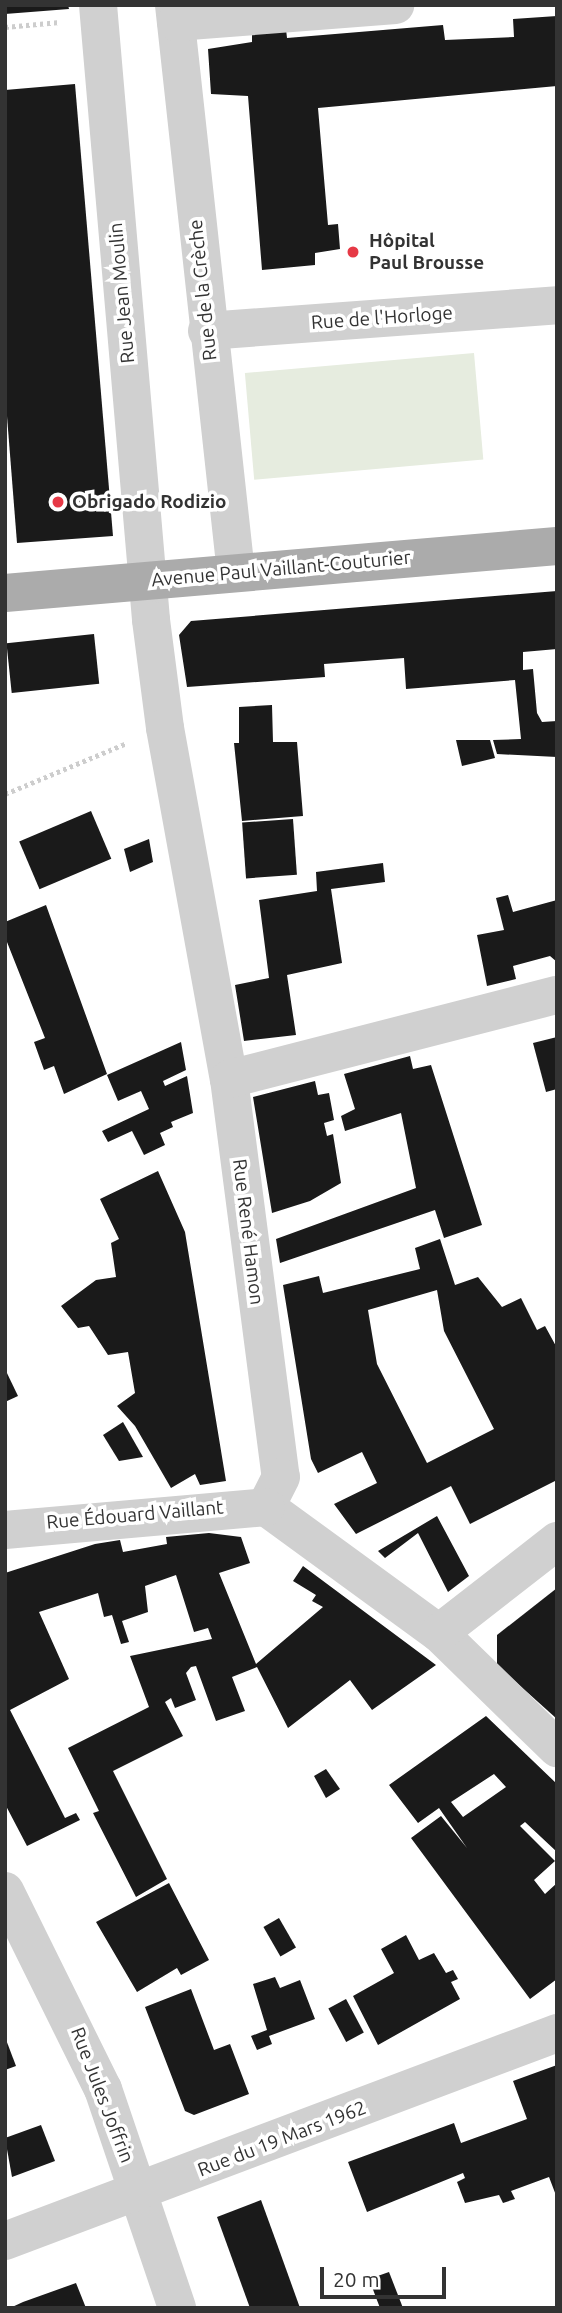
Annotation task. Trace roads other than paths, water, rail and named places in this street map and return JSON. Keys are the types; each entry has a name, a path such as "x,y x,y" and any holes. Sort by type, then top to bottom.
{"main road":[{"name":"Avenue Paul Vaillant-Couturier","path":"5,593 557,546"}],"street":[{"path":"175,14 395,5"},
{"name":"Rue Jean Moulin","path":"99,12 147,580"},
{"name":"Rue de la Crèche","path":"175,14 207,331 236,573"},
{"name":"Rue de l'Horloge","path":"207,331 557,305"},
{"name":"Rue René Hamon","path":"147,580 165,728 229,1079 281,1477 266,1507"},
{"path":"229,1079 557,995"},
{"path":"266,1507 439,1633 557,1748"},
{"name":"Rue Édouard Vaillant","path":"5,1530 266,1507"},
{"path":"439,1633 557,1541"},
{"name":"Rue Jules Joffrin","path":"5,1891 98,2078 177,2308"},
{"name":"Rue du 19 Mars 1962","path":"5,2241 557,2033"}],"place":[{"name":"Hôpital Paul Brousse","path":"353,252"},
{"name":"Obrigado Rodizio","path":"58,502"}]}
